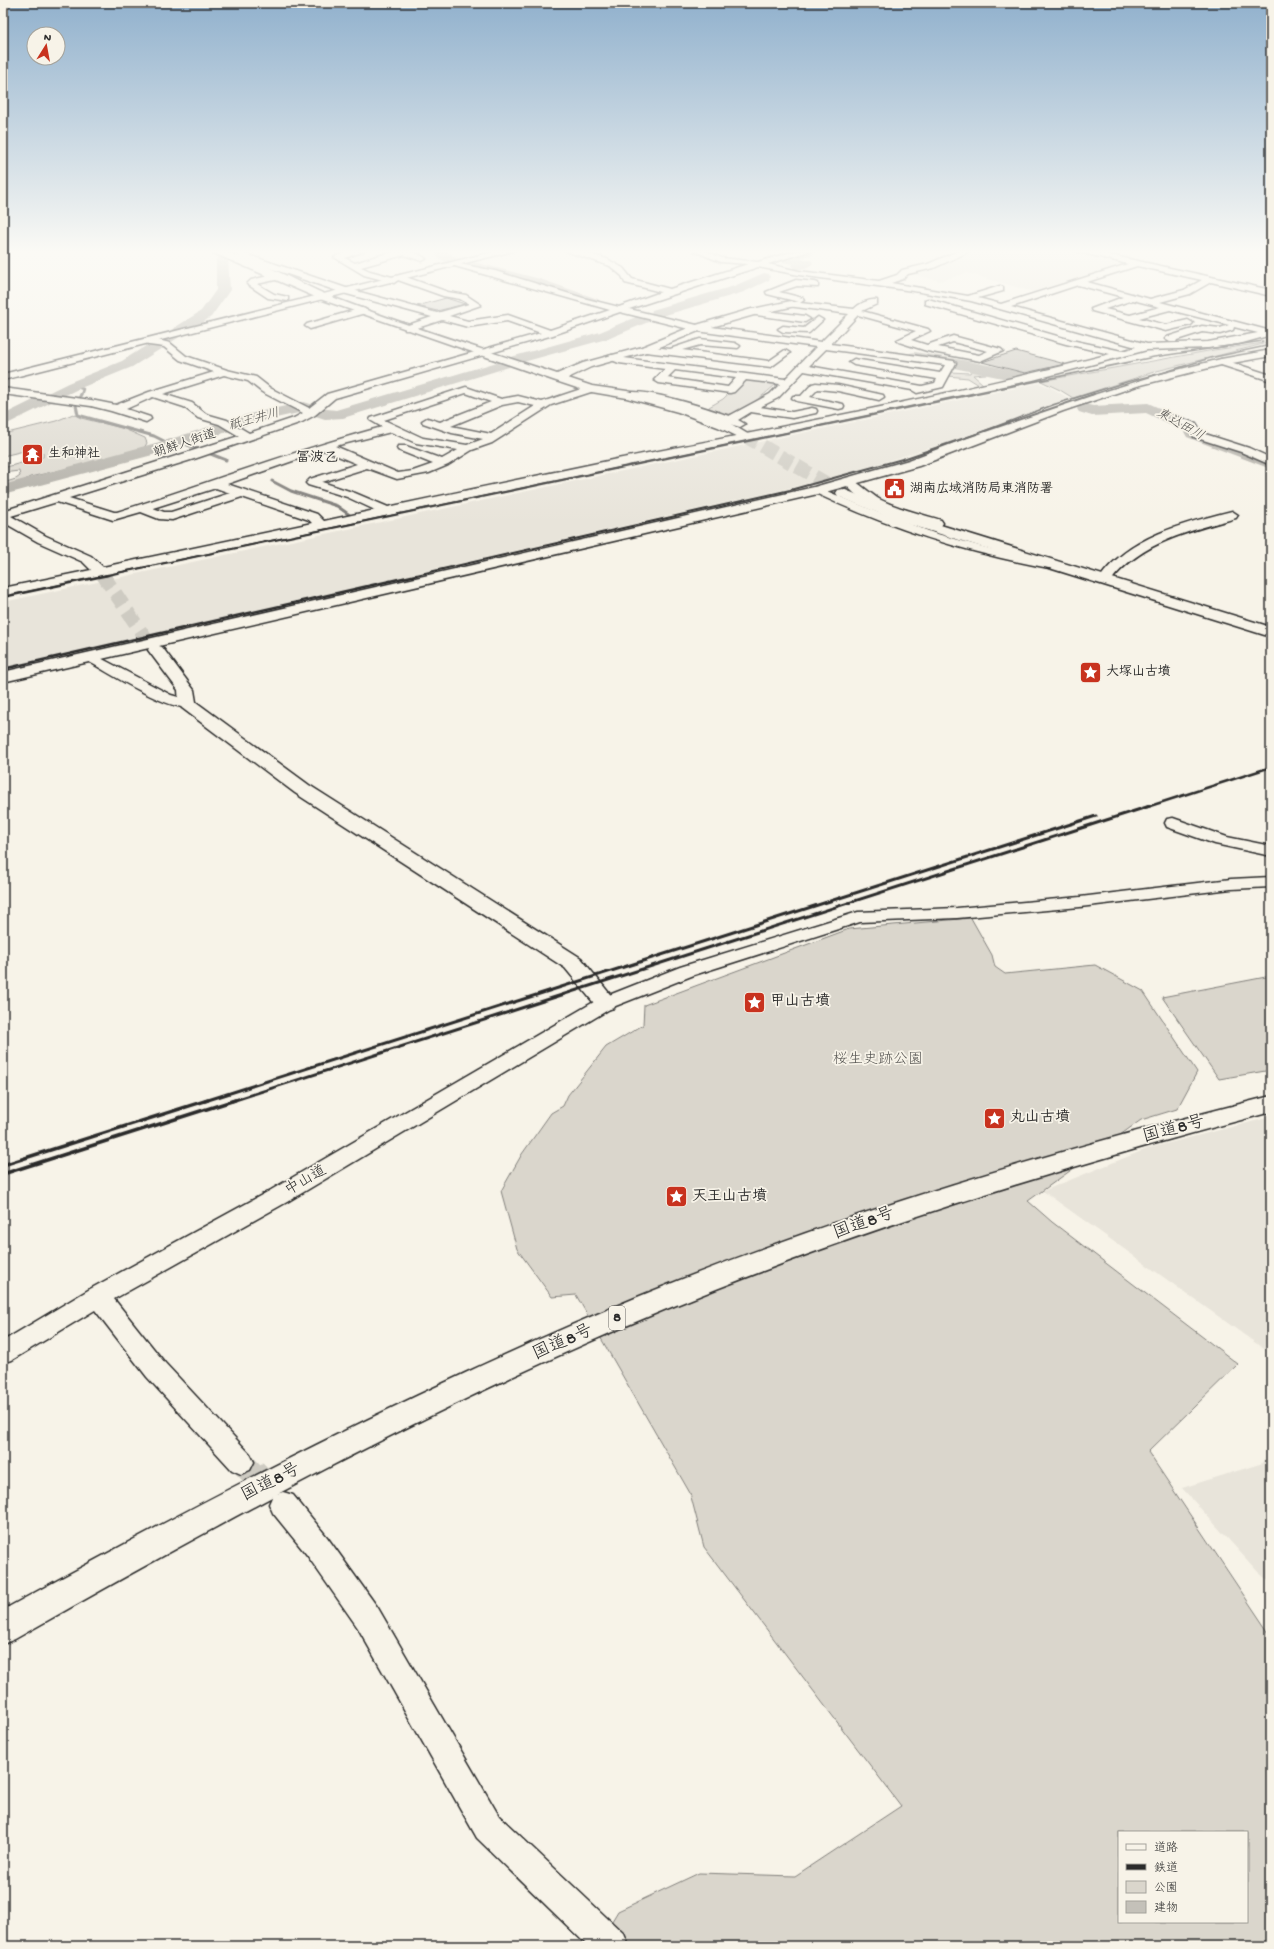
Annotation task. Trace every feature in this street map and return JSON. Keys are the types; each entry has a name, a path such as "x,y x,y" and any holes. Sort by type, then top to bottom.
{"main road":[{"path":"3,376 156,342"},
{"path":"449,342 590,389 627,395 702,415 740,438"},
{"path":"646,349 663,342"},
{"path":"3,677 817,490 846,487 914,463 1030,418 1133,384 1221,362 1271,353"},
{"path":"557,378 587,365 612,358"},
{"path":"846,487 900,517 1049,564 1105,579 1271,632"},
{"path":"156,650 186,690 188,704 302,789 573,963 606,1003"},
{"name":"国道8号","path":"3,1628 122,1560 353,1440 497,1372 624,1316 748,1266 917,1205 1136,1140 1271,1104"}],"street":[{"path":"156,342 183,358 224,372 252,379 266,390 306,409 331,396"},
{"name":"朝鮮人街道","path":"3,516 248,438 298,420 306,409 331,396 519,342"},
{"path":"668,352 700,342 746,348"},
{"path":"729,420 774,396 826,342"},
{"path":"749,409 792,415 922,389 939,385 951,363 848,348 833,342"},
{"path":"905,342 927,348 980,358 998,351 964,342"},
{"path":"927,348 944,342"},
{"path":"1069,342 1121,353"},
{"path":"1129,342 1147,347"},
{"path":"1180,342 1194,346"},
{"path":"3,592 616,462 740,438 1033,377 1147,347 1194,346 1223,342"},
{"path":"848,348 841,360 944,377"},
{"path":"612,358 646,349 771,364 792,354"},
{"path":"769,351 813,356"},
{"path":"612,358 788,382"},
{"path":"1221,362 1271,378"},
{"path":"673,367 659,380 730,390"},
{"path":"801,368 855,376 922,389"},
{"path":"116,408 153,394 224,372"},
{"path":"702,409 718,401 744,376"},
{"path":"449,384 484,395 500,402"},
{"path":"803,399 816,386 886,396"},
{"path":"324,446 397,476 406,476 454,458 468,448 493,438 544,405 590,389"},
{"path":"466,390 375,420 420,441 468,448"},
{"path":"3,391 116,408 146,419"},
{"path":"153,394 188,405 202,416 223,422 248,438"},
{"path":"627,395 647,396 702,409 764,433"},
{"path":"774,396 803,399 839,406"},
{"path":"440,426 500,402 518,399 544,405"},
{"path":"1178,420 1192,426 1198,435 1245,450 1271,462"},
{"path":"427,421 456,431 493,438"},
{"path":"58,499 113,516 216,484 324,446 392,428"},
{"path":"402,448 442,463"},
{"path":"368,464 314,481 312,484 351,495 386,511"},
{"path":"216,484 313,517 321,525"},
{"path":"817,490 854,508 892,523 1007,558 1049,564"},
{"path":"142,508 162,516 172,516 241,493"},
{"path":"1105,579 1111,568 1138,548 1178,531 1232,514"},
{"path":"3,516 51,544 87,559 107,571"},
{"path":"91,657 166,698 188,704"},
{"path":"1173,823 1244,848 1271,851"},
{"name":"中山道","path":"3,1353 98,1296 175,1255 286,1192 606,1003 687,971 858,917 957,913 1080,902 1231,884 1271,882"},
{"path":"98,1296 156,1370 241,1462"},
{"path":"282,1504 318,1546 368,1618 488,1827 612,1946"}],"shaded area":[{"path":"1039,383 1052,388 1070,399 952,441 852,472 786,489 3,668 3,602"},
{"path":"1271,1117 1271,1354 1043,1191 1149,1148"},
{"path":"1271,1447 1271,1583 1258,1572 1182,1488 1263,1463"}],"green space":[{"path":"1271,342 1157,371 1073,398 1041,381 1214,350"},
{"path":"973,368 995,373 973,375 984,385 979,385 968,378 948,376 950,372 970,373"},
{"path":"744,379 777,383 755,402 735,413 725,414 709,409 709,407 723,399"},
{"path":"73,414 81,418 122,428 145,438 147,443 144,448 101,461 30,477 21,482 3,487 3,483 16,479 20,476 19,471 3,473 6,471 3,468 43,457 43,453 32,449 3,456 3,434 56,421"},
{"name":"桜生史跡公園","path":"971,918 992,955 995,967 1005,974 1095,965 1143,991 1197,1072 1177,1109 1141,1120 1028,1201 1052,1222 1238,1364 1148,1452 1271,1636 1271,1946 597,1946 618,1911 699,1873 795,1876 901,1806 704,1547 690,1493 576,1295 552,1297 517,1249 501,1191 522,1154 551,1113 563,1106 568,1095 606,1047 643,1025 644,1005 849,929"},
{"path":"1271,976 1271,1070 1219,1079 1162,997"}],"building":[{"path":"1016,351 1065,364 1025,373 982,362"}],"waterway":[{"path":"3,421 73,386 127,364 162,342"},
{"name":"祇王井川","path":"516,360 580,342"},
{"name":"東込田川","path":"915,356 968,365 1022,377"},
{"name":"祇王井川","path":"3,490 180,442 249,419 304,407 325,414 337,415 504,364"},
{"path":"73,386 83,389 81,395"},
{"path":"81,394 76,405 78,415 154,436 170,444"},
{"name":"東込田川","path":"1085,409 1092,411 1148,408 1189,427 1193,434 1239,450 1271,464"},
{"path":"180,442 226,460"},
{"path":"272,481 291,491 337,506 351,516"}],"tunnel":[{"path":"745,436 843,493"},
{"path":"101,572 104,576"},
{"path":"103,575 146,639 156,650"},
{"path":"241,1462 273,1494"}],"railway":[{"path":"969,395 1154,357 1257,342"},
{"path":"1092,395 1210,358 1271,345"},
{"path":"103,576 974,394"},
{"path":"412,576 790,490 906,458 1092,395"},
{"path":"3,597 108,575"},
{"path":"3,669 416,575"},
{"path":"1147,807 1271,767"},
{"path":"232,1101 1150,806"},
{"path":"205,1101 1096,816"},
{"path":"3,1165 208,1100"},
{"path":"3,1174 235,1100"}],"place":[{"name":"生和神社","path":"33,454"},
{"name":"湖南広域消防局東消防署","path":"895,489"},
{"name":"大塚山古墳","path":"1091,672"},
{"name":"甲山古墳","path":"754,1002"},
{"name":"丸山古墳","path":"995,1118"},
{"name":"天王山古墳","path":"676,1197"}],"district":[{"name":"冨波乙","path":"317,458"}]}
